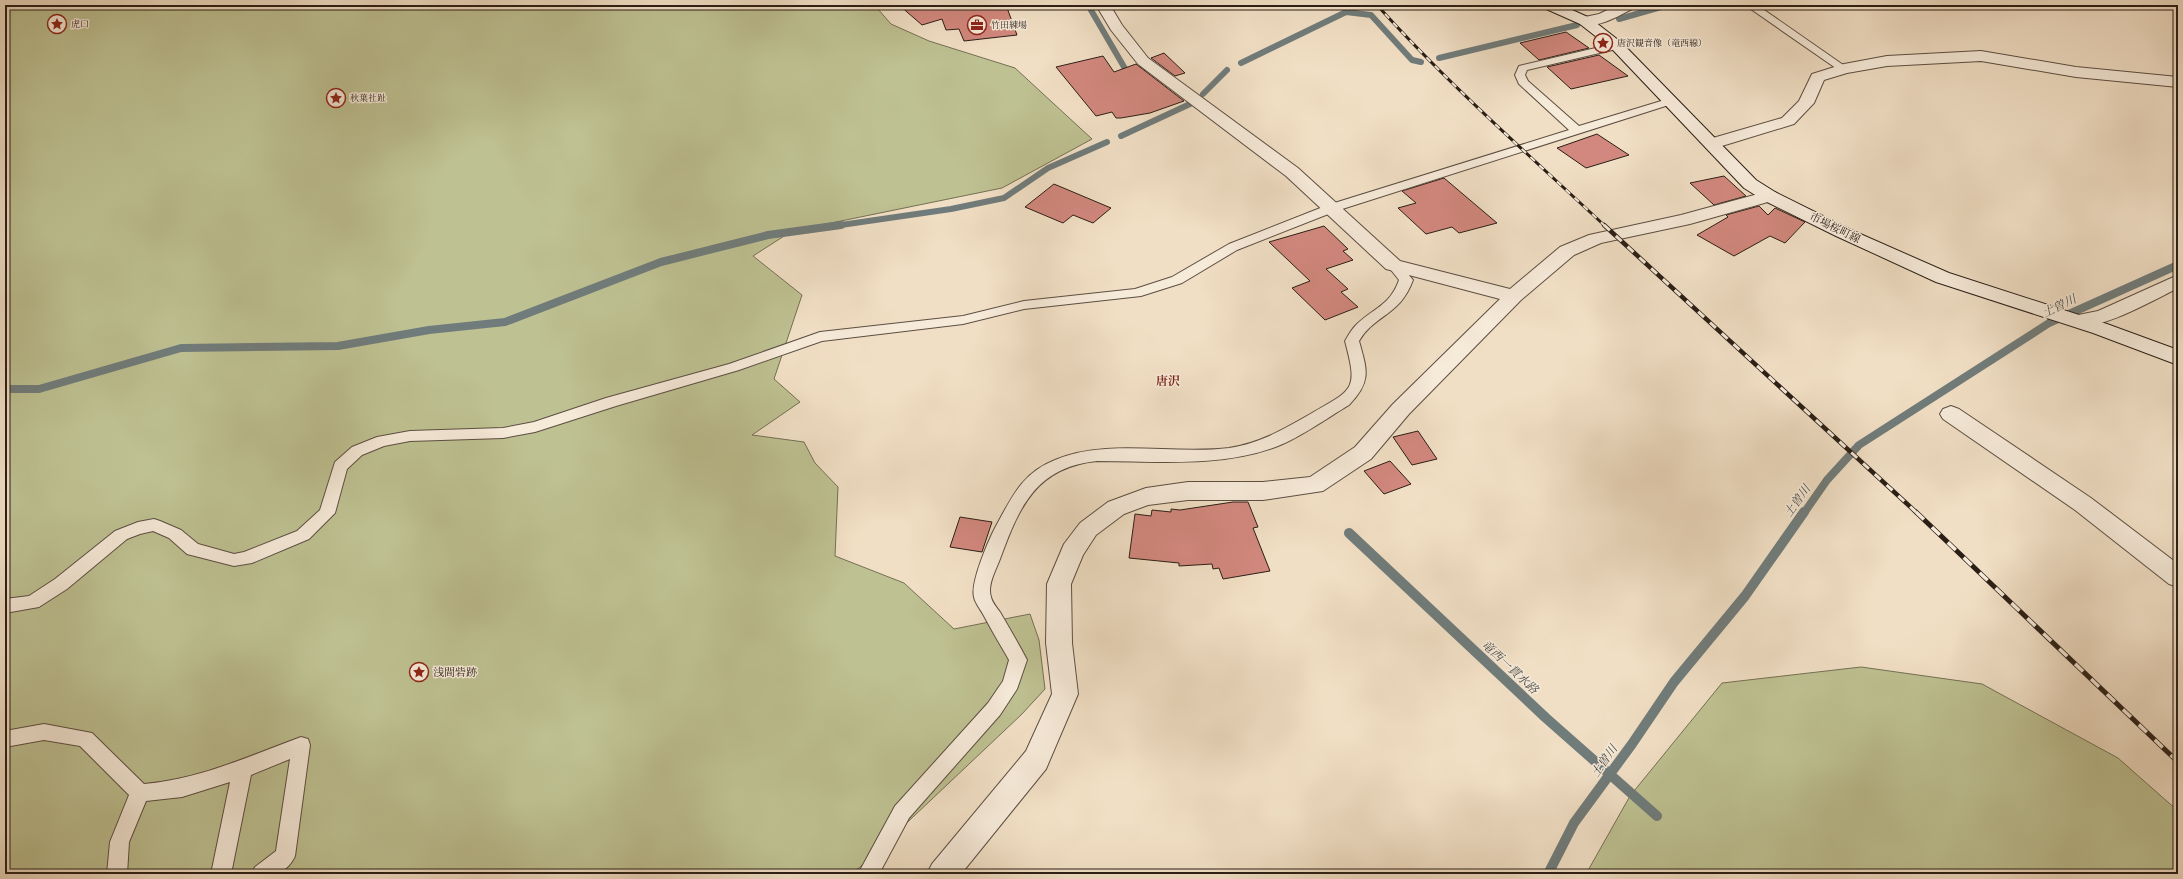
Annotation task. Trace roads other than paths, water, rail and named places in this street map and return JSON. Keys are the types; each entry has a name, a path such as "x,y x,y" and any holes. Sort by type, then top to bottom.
{"street":[{"path":"1103,5 1116,27 1144,61 1292,172 1393,265 1514,296"},
{"name":"市場桜町線","path":"1549,5 1585,21 1617,46 1672,101 1750,184 1770,196 1894,256 1967,286 2042,311 2080,321 2147,344 2178,358"},
{"path":"1585,21 1603,18 1629,5"},
{"path":"1712,144 1788,121 1806,103 1818,77 1844,69 1887,61 1981,56 2036,64 2076,72 2178,82"},
{"path":"942,874 1036,760 1065,694 1059,643 1059,584 1072,551 1088,529 1116,508 1146,496 1188,491 1263,491 1315,485 1363,453 1401,409 1514,296 1567,251 1596,239 1684,220 1770,196"},
{"path":"2080,321 2103,316 2178,281"},
{"path":"1951,414 2082,504 2176,572"}],"lane":[{"path":"1750,5 1844,69"},
{"path":"1577,131 1523,82 1520,75 1522,68 1617,46"},
{"path":"5,606 33,602 61,584 121,535 138,528 154,525 175,534 192,549 234,560 246,558 303,535 327,513 340,466 357,451 382,441 410,436 503,433 535,427 611,402 734,367 820,337 875,329 963,320 1024,305 1136,293 1177,280 1233,247 1310,218 1332,208 1672,101"},
{"path":"868,874 902,812 994,709 1011,684 1018,660 982,598 982,584 1002,530 1026,487 1042,474 1060,464 1078,457 1097,455 1205,455 1230,453 1258,447 1274,442 1344,401 1359,382 1360,370 1352,341 1361,327 1397,302 1403,292 1406,280 1393,265"},
{"path":"5,739 44,732 85,739 122,773 140,793"},
{"path":"140,793 166,792 242,770 301,745 285,856 262,874"},
{"path":"221,874 242,770"},
{"path":"117,874 116,854 124,824 140,793"}],"waterway":[{"name":"竜西一貫水路","path":"1088,5 1127,72"},
{"path":"1619,19 1668,5"},
{"path":"1241,63 1346,12 1371,15 1412,60 1421,62"},
{"path":"1439,58 1577,25"},
{"path":"1203,94 1227,70"},
{"path":"1121,136 1190,104"},
{"path":"839,225 951,209 1004,198 1048,168 1107,142"},
{"path":"5,389 39,389 181,348 338,346 429,330 505,322 661,262 768,235 839,225"},
{"path":"834,226 839,225"},
{"name":"土曽川","path":"1804,513 1827,480 1859,445 2049,323 2178,265"},
{"name":"土曽川","path":"1610,774 1674,682 1745,596 1804,512"},
{"name":"竜西一貫水路","path":"1349,533 1546,718 1610,774"},
{"name":"土曽川","path":"1548,874 1574,823 1610,774"},
{"name":"竜西一貫水路","path":"1610,774 1657,816"}],"railway":[{"path":"1377,5 1460,91 1605,226"},
{"path":"1604,225 1917,513"},
{"path":"1916,512 2178,762"}],"place":[{"name":"虎口","path":"57,24"},
{"name":"竹田練場","path":"977,25"},
{"name":"唐沢観音像（竜西線）","path":"1603,43"},
{"name":"秋葉社趾","path":"336,98"},
{"name":"浅間砦跡","path":"419,672"}],"district":[{"name":"唐沢","path":"1168,381"}]}
